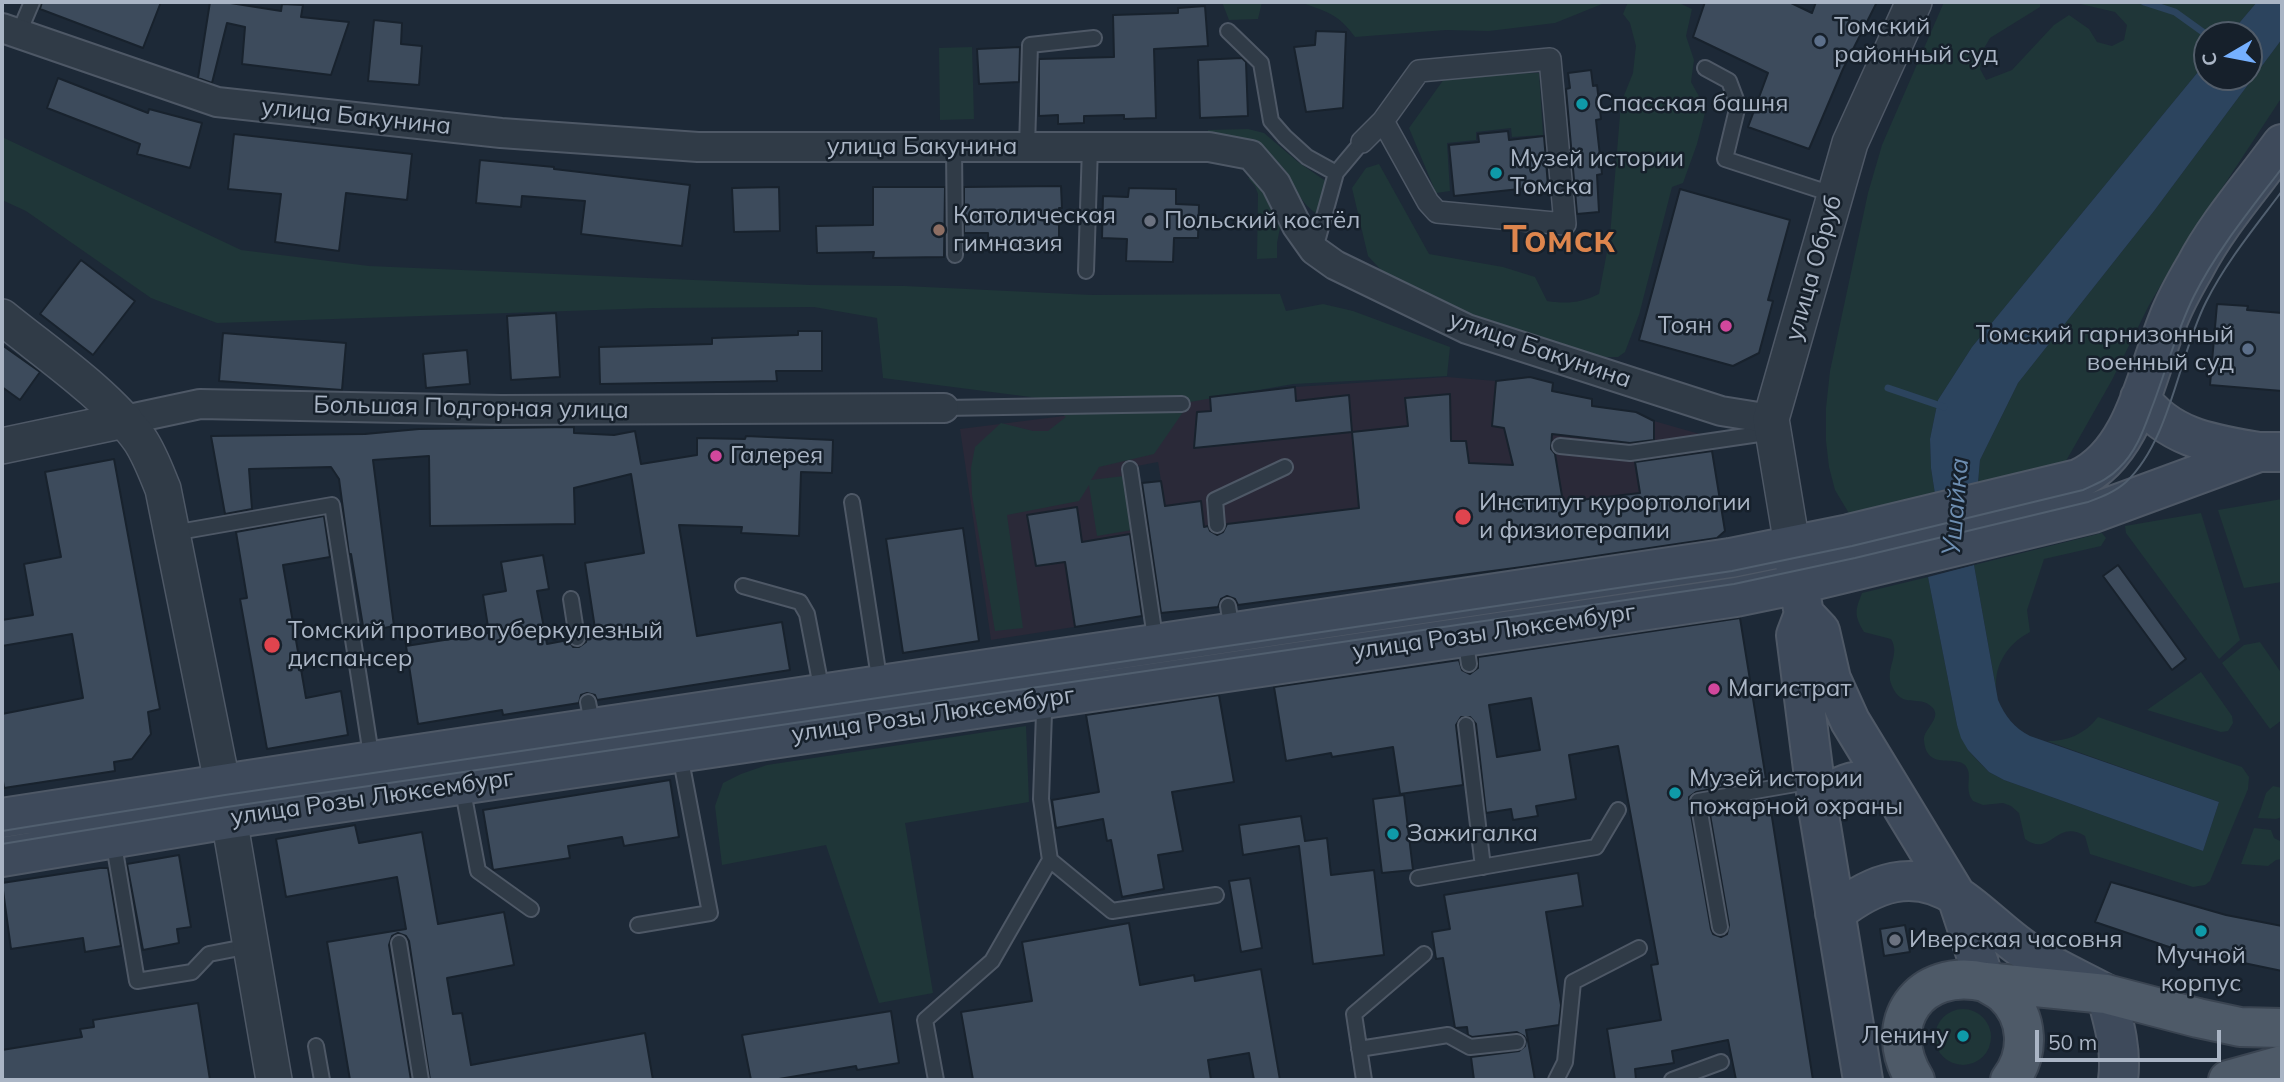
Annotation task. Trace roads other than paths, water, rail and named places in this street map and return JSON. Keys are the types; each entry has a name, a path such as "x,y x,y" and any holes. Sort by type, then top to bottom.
{"main road":[{"path":"2085,496 2090,473 2117,445 2140,398 2168,317 2196,264 2282,144"},
{"path":"2140,398 2156,417 2179,432 2226,447 2271,452"},
{"path":"1859,550 2085,496 2166,485 2271,452"},
{"path":"1792,545 1802,599 1820,631 1840,702 1957,897 1985,982 2003,993 2014,1005 2022,1023 2025,1042 2021,1061 2010,1080"},
{"name":"улица Розы Люксембург","path":"2,856 113,838 226,801 372,761 594,737 881,685 1038,680 1230,619 1463,627 1730,558 1792,545 1859,550"},
{"name":"улица Розы Люксембург","path":"2,818 462,785 594,737 680,752 1038,680 1463,627 1736,597 1802,599 1859,550"},
{"path":"1802,599 1796,635 1816,794 1863,1080"},
{"path":"1816,794 1826,796 1838,787 1860,781 1885,781"},
{"path":"1835,913 1865,892 1903,880 1935,886 1957,897 2027,952 2106,994 2118,1041 2118,1080"},
{"path":"1900,1069 1901,1029 1918,997 1932,986 1967,978 2106,994 2240,1027 2282,1028"},
{"path":"1848,991 1900,1069"},
{"path":"2228,1080 2282,1065"}],"street":[{"name":"улица Обруб","path":"1792,545 1772,426 1850,143 1914,2"},
{"name":"улица Бакунина","path":"10,31 217,102 501,134 698,147 1209,147 1251,155 1276,184 1297,226 1314,250 1335,265 1467,329 1772,426"},
{"path":"1362,142 1383,121 1419,71 1550,59 1565,224 1437,212 1428,202 1383,121"},
{"path":"2,317 125,420 151,460 163,489 226,801 274,1080"},
{"name":"Большая Подгорная улица","path":"2,446 200,404 501,410 944,408"}],"lane":[{"path":"10,31 32,2"},
{"path":"1228,31 1261,63 1271,121 1307,157 1336,173"},
{"path":"1027,147 1030,45 1094,38"},
{"path":"1705,68 1729,81 1738,104 1725,159 1835,195"},
{"path":"1314,250 1336,173 1362,142"},
{"path":"954,147 955,255"},
{"path":"1086,271 1090,147"},
{"path":"944,408 1182,404"},
{"path":"1560,446 1630,453 1772,426"},
{"path":"1217,525 1215,500 1285,467"},
{"path":"1130,469 1156,644"},
{"path":"852,502 881,685"},
{"path":"172,533 332,505 372,761"},
{"path":"743,586 800,602 807,614 822,694"},
{"path":"571,599 577,638"},
{"path":"936,1080 925,1020 992,961 1050,860 1041,799 1044,713 1038,680"},
{"path":"1466,725 1483,867"},
{"path":"638,925 710,913 680,752"},
{"path":"462,785 478,871 531,909"},
{"path":"1720,927 1698,801 1816,794"},
{"path":"1418,878 1596,848 1618,810"},
{"path":"113,838 137,981 192,972 209,954 251,946"},
{"path":"1050,860 1112,911 1216,895"},
{"path":"399,943 421,1080"},
{"path":"1556,1080 1565,1062 1573,982 1639,948"},
{"path":"1364,1080 1354,1014 1424,954"},
{"path":"1359,1049 1448,1034 1470,1048 1517,1042"},
{"path":"316,1045 322,1080"},
{"path":"1672,1080 1721,1062"}],"water":[{"path":"2257,2 2282,2 2282,39 2263,65 2263,21 2241,21"},
{"path":"2193,78 2193,91 2243,91 2154,211 2018,383 1980,460 1978,483 1935,494 1930,439 1938,400 1972,347"},
{"path":"1974,565 1998,700 2011,721 2030,736 2219,802 2203,851 2004,780 1989,772 1968,750 1957,725 1928,577"}],"waterway":[{"path":"2144,2 2175,12 2193,25"},
{"path":"1888,388 1944,407"}],"tram line":[{"path":"2,831 225,795 1732,571 1852,546 2083,490 2111,475 2126,461 2136,445 2194,296 2224,246 2282,168"},
{"path":"2,844 227,807 1734,584 2088,502 2122,486 2141,464 2164,421 2196,324 2206,302 2251,231 2282,191"}],"place":[{"name":"Томский районный суд","path":"1820,41"},
{"name":"Спасская башня","path":"1582,104"},
{"name":"Музей истории Томска","path":"1496,173"},
{"name":"Польский костёл","path":"1150,221"},
{"name":"Католическая гимназия","path":"939,230"},
{"name":"Тоян","path":"1726,326"},
{"name":"Томский гарнизонный военный суд","path":"2248,349"},
{"name":"Галерея","path":"716,456"},
{"name":"Институт курортологии и физиотерапии","path":"1463,517"},
{"name":"Томский противотуберкулезный диспансер","path":"272,645"},
{"name":"Магистрат","path":"1714,689"},
{"name":"Музей истории пожарной охраны","path":"1675,793"},
{"name":"Зажигалка","path":"1393,834"},
{"name":"Мучной корпус","path":"2201,931"},
{"name":"Иверская часовня","path":"1895,940"},
{"name":"Ленину","path":"1963,1036"}],"district":[{"name":"Томск","path":"1559,241"}],"water label":[{"name":"Ушайка","path":"1956,507"}]}
